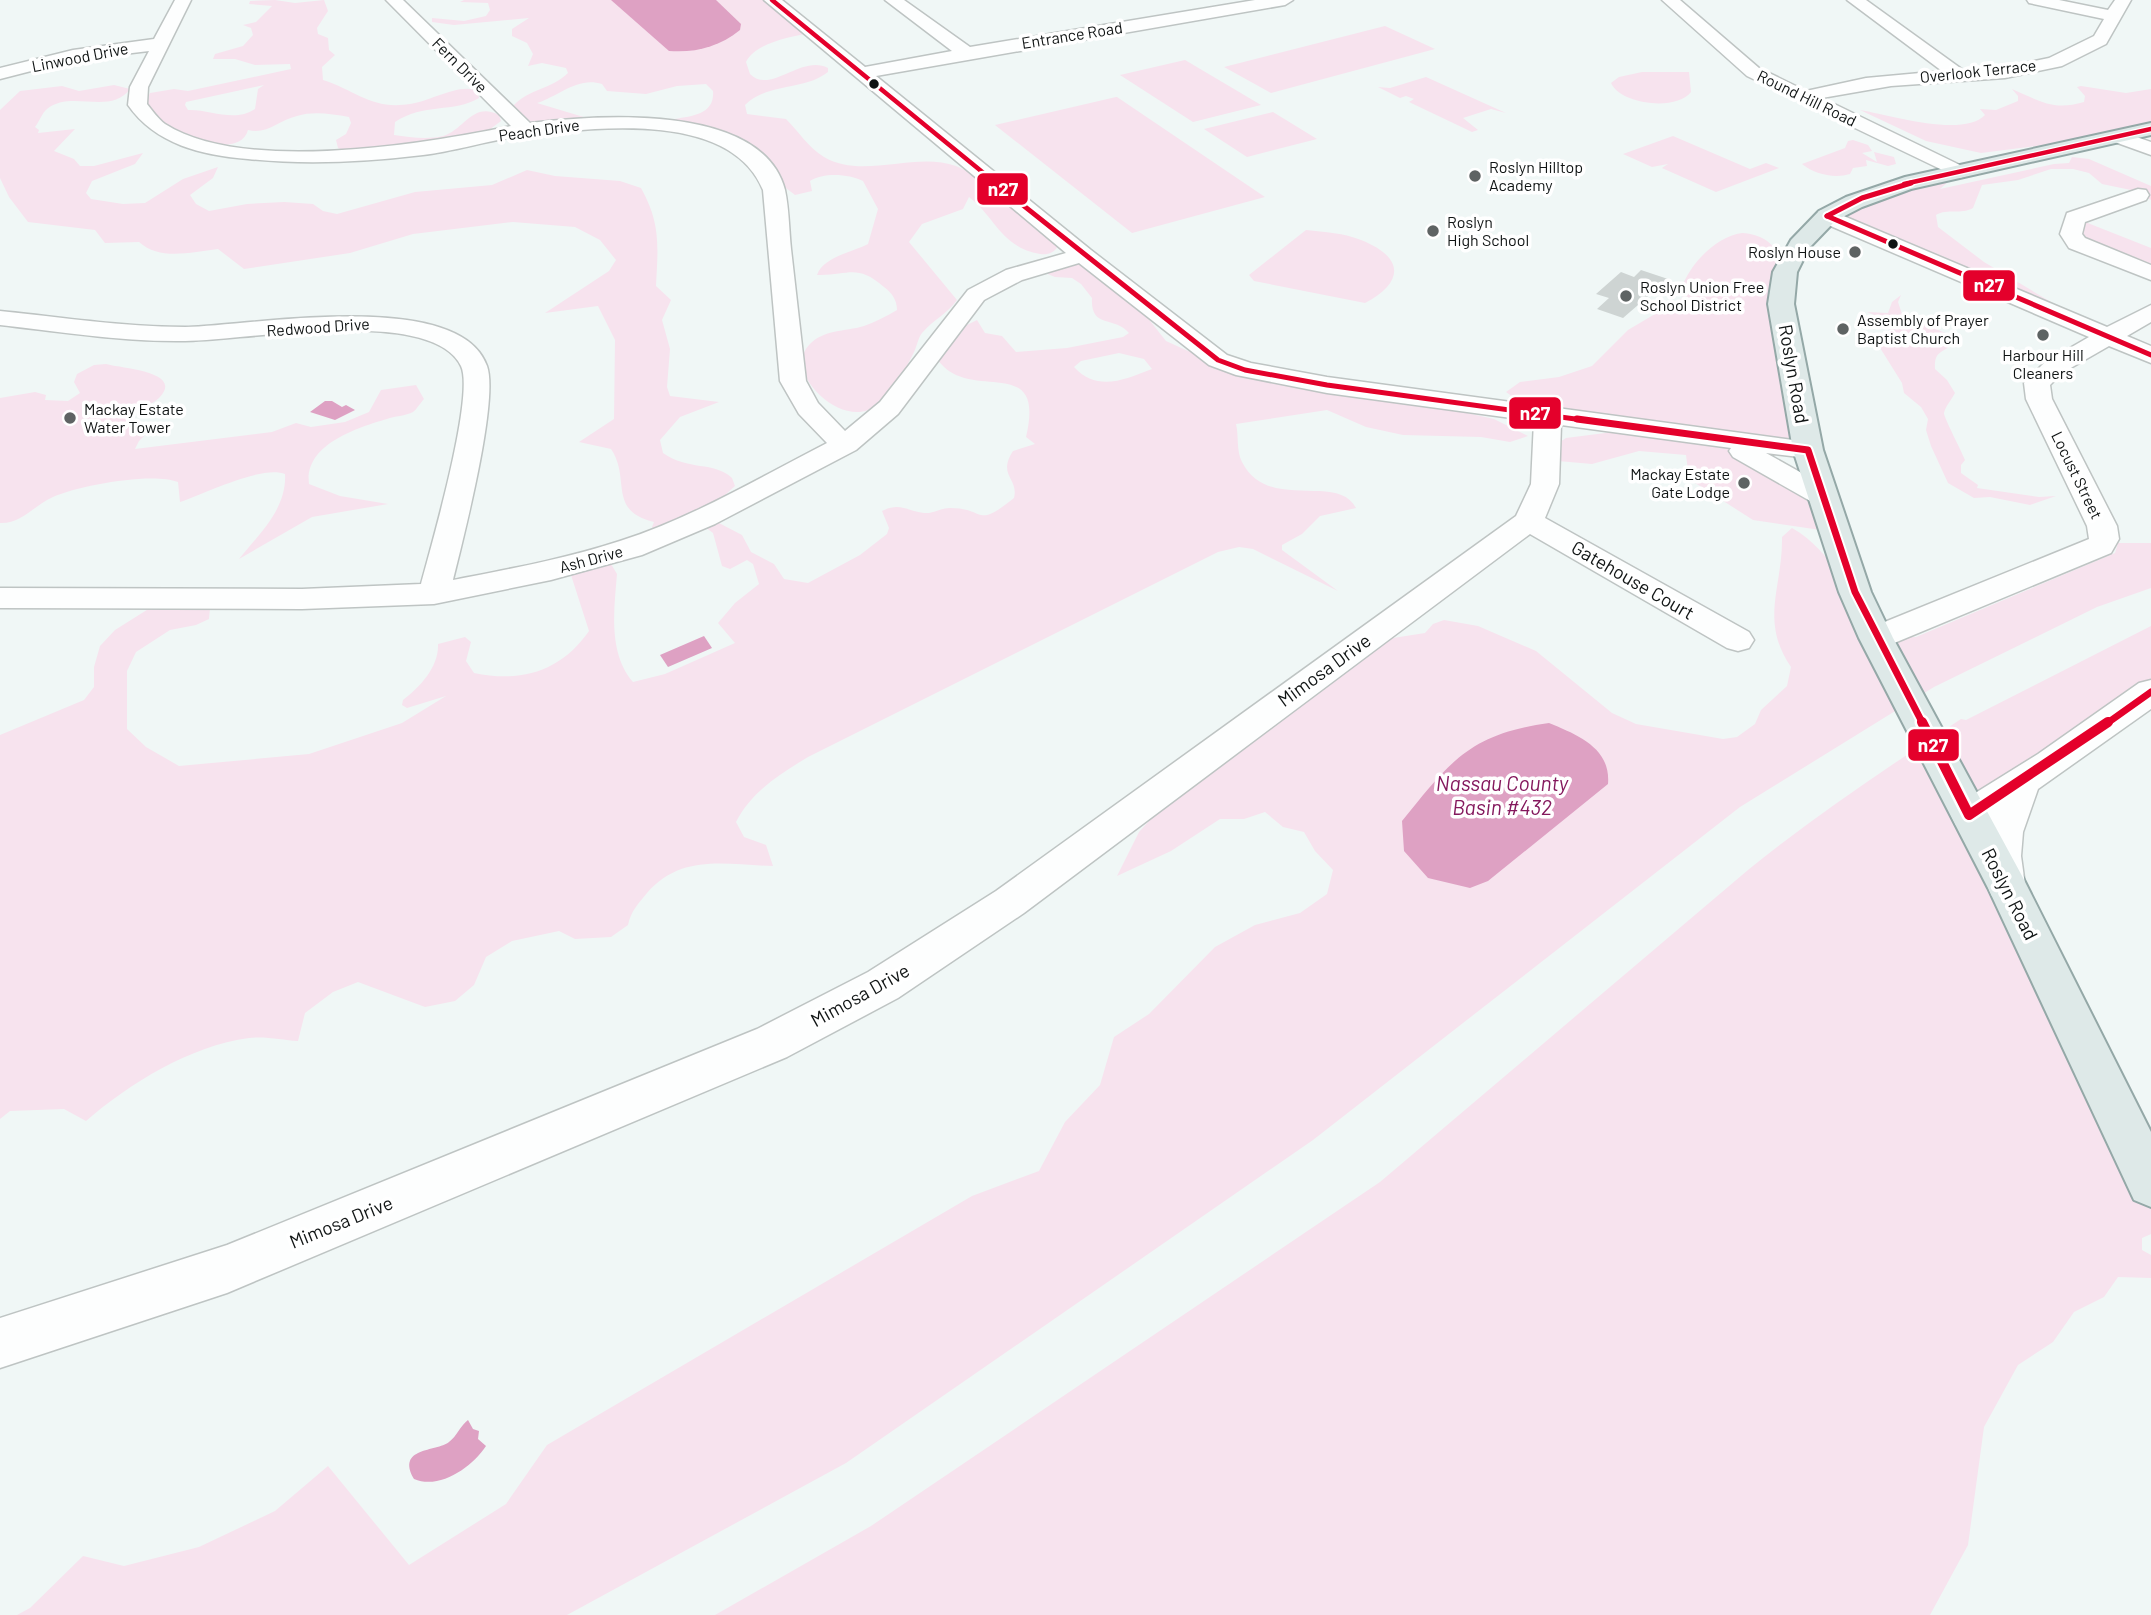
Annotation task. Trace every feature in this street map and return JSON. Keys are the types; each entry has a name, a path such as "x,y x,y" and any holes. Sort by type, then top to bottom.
{"main road":[{"name":"Roslyn Road","path":"2151,130 1872,194 1828,216 1799,245 1788,264 1781,304 1808,450 1855,592 1876,638 2007,886 2151,1183"}],"street":[{"name":"Peach Drive","path":"183,0 139,87 137,105 150,124 189,144 259,154 338,155 431,149 526,130 599,123 662,126 717,139 754,159 766,172 774,190 793,381 805,406 817,421 846,444"},
{"name":"Fern Drive","path":"394,0 526,130"},
{"path":"772,0 1196,346 1227,365 1286,378 1808,450"},
{"path":"897,0 967,53"},
{"name":"Entrance Road","path":"860,74 967,53 1285,0"},
{"name":"Round Hill Road","path":"1670,0 1743,65 1959,172"},
{"path":"1855,0 1960,76"},
{"path":"2035,0 2112,16"},
{"name":"Overlook Terrace","path":"1804,97 1878,82 2018,69 2078,53 2108,33 2112,16 2123,0"},
{"name":"Linwood Drive","path":"0,74 85,53 160,44"},
{"path":"2119,137 2151,149"},
{"path":"2075,218 2138,195"},
{"path":"1828,216 2151,355"},
{"path":"2075,218 2100,228"},
{"path":"2075,218 2071,234 2077,243 2151,273"},
{"name":"Ash Drive","path":"0,598 302,599 434,594 551,570 631,548 705,518 846,444 889,408 976,295 1014,275 1083,255"},
{"name":"Locust Street","path":"1876,638 2092,551 2103,543 2102,526 2036,390 2042,375 2151,312"},
{"name":"Redwood Drive","path":"0,318 186,334 353,322 396,324 432,332 450,342 466,354 474,365 476,394 456,507 434,594"},
{"path":"1529,521 1545,484 1548,416"},
{"path":"1713,439 1768,463 1822,496"},
{"name":"Gatehouse Court","path":"1529,521 1738,640"},
{"name":"Mimosa Drive","path":"0,1343 227,1269 772,1043 883,985 1010,902 1529,521"},
{"path":"1969,815 2022,782 2151,692"},
{"path":"2007,886 2000,861 2001,837 2022,782"}],"shaded area":[{"path":"275,0 295,3 324,0 328,11 317,28 318,34 328,38 329,50 335,55 322,67 323,80 375,102 410,104 464,89 478,92 479,98 469,103 406,116 395,122 394,135 424,138 443,136 482,112 499,115 501,121 485,133 346,152 338,148 336,140 346,134 351,123 349,117 329,114 303,114 267,129 248,130 243,139 233,144 192,141 168,131 160,125 146,101 150,93 174,89 188,91 291,69 290,64 255,65 235,59 213,59 215,54 243,46 253,35 251,28 243,25 256,22 272,6 249,4 250,1","holes":["264,85 258,89 255,109 239,115 188,110 185,105 186,102"]},
{"path":"771,0 810,33 774,42 757,50 746,62 750,74 767,80 807,66 818,65 828,68 828,72 808,82 775,89 754,98 745,105 747,114 786,119 818,153 839,163 872,166 940,162 956,166 997,190 1058,246 1053,252 1043,254 1016,245 969,197 963,209 922,224 909,242 957,300 919,337 906,368 882,400 868,410 855,412 842,409 829,402 808,381 803,368 803,356 809,345 821,336 864,326 897,310 895,300 889,292 866,275 852,272 817,275 832,259 868,244 878,209 863,181 844,176 822,176 810,181 812,191 795,195 778,182 768,168 674,123 675,119 702,113 707,109 713,99 713,91 706,84 677,86 646,94 607,91 602,84 585,83 537,103 587,118 527,124 514,111 514,105 562,78 568,73 566,68 542,63 528,66 533,54 527,43 512,36 512,29 529,18 454,25 432,22 432,18 464,21 486,16 490,10 488,3 460,2"},
{"path":"1385,26 1435,49 1271,93 1224,67"},
{"path":"1185,60 1261,105 1193,122 1120,75"},
{"path":"1642,72 1689,72 1691,92 1674,102 1650,103 1626,96 1611,83 1619,77"},
{"path":"1426,77 1506,113 1491,109 1463,118 1478,130 1472,132 1409,102 1414,99 1406,96 1400,98 1378,87 1390,88"},
{"path":"114,85 130,89 122,97 112,101 67,101 47,109 35,127 39,130 38,133 75,129 54,151 74,159 80,166 94,166 143,153 135,164 92,181 86,193 91,199 123,204 145,203 183,179 218,167 213,178 190,195 196,204 209,211 247,204 284,202 313,204 323,211 337,214 415,192 492,185 527,170 555,176 620,181 641,188 655,224 656,286 671,300 662,320 670,349 667,387 670,396 719,402 680,417 660,440 663,453 682,462 717,469 732,478 735,486 714,505 717,522 742,535 751,552 774,564 784,579 808,583 860,555 887,534 889,528 882,511 888,508 899,507 927,513 950,508 986,515 1014,498 1014,486 1007,466 1009,459 1013,451 1035,444 1026,437 1029,414 1027,399 1021,390 1011,385 956,375 935,357 962,332 963,327 977,320 985,333 1002,336 1016,352 1067,348 1123,337 1129,333 1095,314 1092,298 1081,284 1072,278 1055,277 1038,270 1083,262 1128,293 1166,341 1188,351 1494,419 1528,436 1510,442 1481,437 1403,435 1366,427 1327,410 1236,424 1240,457 1254,477 1268,486 1334,493 1347,498 1356,508 1320,516 1302,534 1282,545 1282,550 1338,591 1253,549 1239,547 1218,552 808,757 777,777 758,793 736,822 744,837 766,845 773,866 706,864 675,872 647,893 633,912 628,925 611,937 575,939 559,931 512,941 486,957 474,985 455,1001 425,1007 358,982 333,992 305,1013 298,1041 249,1038 205,1049 141,1080 86,1121 64,1109 10,1111 0,1119 0,735 84,700 94,687 94,667 100,646 115,630 150,608 210,608 209,619 196,625 170,630 136,652 127,671 127,729 146,747 179,766 309,754 402,723 446,696 407,708 402,705 403,700 422,683 432,668 438,644 465,637 471,642 466,661 474,673 492,676 524,675 553,665 578,645 589,631 571,575 575,570 601,563 611,564 617,574 614,616 616,645 625,671 633,682 665,674 735,643 718,623 735,603 759,584 753,564 747,560 730,569 722,566 713,533 705,527 654,532 654,522 639,517 625,502 620,471 611,449 579,442 614,419 615,340 598,306 545,313 609,271 616,260 600,240 575,227 513,222 413,234 350,253 244,269 218,249 187,253 156,252 139,242 105,243 95,230 28,222 9,197 0,178 0,110 20,91 62,86 79,91","holes":["1119,353 1144,359 1152,369 1111,382 1092,379 1074,367 1081,361"]},
{"path":"2077,87 2126,93 2151,89 2151,124 2059,143 1981,153 1926,141 1860,110 1926,123 1960,125 1975,122 1985,115 1980,109 1996,110 2018,101 2018,96 2012,89 2039,101 2055,105 2073,105 2084,102 2085,96"},
{"path":"1117,97 1265,197 1132,233 995,125"},
{"path":"1273,112 1317,139 1247,157 1204,129"},
{"path":"1673,136 1750,169 1766,163 1779,168 1716,192 1662,168 1668,164 1652,167 1623,154"},
{"path":"1848,141 1868,145 1872,151 1862,153 1877,162 1874,152 1894,157 1896,164 1888,166 1866,160 1867,166 1853,168 1850,174 1831,176 1818,173 1802,164 1845,148"},
{"path":"2072,157 2089,159 2151,186 2151,200 2131,190 2102,184 2089,173 2073,169 2051,169 2018,180 1982,185 1973,208 1936,215 1938,227 1984,262 2108,336 1827,216 1959,172 1940,189 2069,163"},
{"path":"2075,218 2151,248 2151,273 2086,247"},
{"path":"1306,230 1348,236 1375,247 1392,262 1393,278 1387,287 1365,303 1254,281 1249,275"},
{"path":"1742,233 1758,236 1770,243 1786,268 1807,450 1717,439 1796,479 1834,532 1753,520 1689,479 1686,455 1639,451 1592,464 1558,461 1560,442 1566,438 1621,431 1527,407 1506,392 1520,382 1559,377 1592,366 1628,330 1682,298 1688,274 1708,250 1724,239"},
{"path":"1901,295 1898,302 1902,314 1945,333 1953,344 1937,356 1935,369 1947,380 1955,393 1944,413 1965,460 1961,465 1961,473 1978,485 1977,488 2039,497 2056,496 2030,505 1990,497 1974,498 1948,483 1926,430 1928,419 1921,407 1904,393 1902,383 1877,343 1883,340 1894,323 1867,312 1888,313 1892,302"},
{"path":"106,364 147,372 164,382 165,389 159,398 130,415 128,427 145,427 149,431 135,449 272,432 296,423 311,427 345,422 369,412 381,390 416,385 424,399 410,413 361,427 334,440 315,459 310,470 309,484 340,496 388,504 312,517 239,559 277,510 285,474 262,473 180,502 178,482 166,479 134,479 98,484 65,492 46,500 15,520 0,523 0,398 35,392 46,395 45,400 68,401 80,393 74,382 77,374 94,365"},
{"path":"1792,528 1831,563 1876,638 1916,637 2115,553 2118,543 2151,543 2151,588 2097,607 1934,687 1740,807 1313,1140 846,1463 567,1615 17,1615 30,1608 83,1556 124,1566 199,1547 275,1511 328,1466 409,1565 506,1504 547,1445 972,1196 1039,1171 1065,1122 1100,1085 1114,1037 1149,1014 1215,947 1255,925 1300,913 1327,894 1333,870 1315,851 1304,832 1283,827 1265,812 1244,819 1220,819 1171,851 1117,876 1139,832 1210,754 1393,638 1425,633 1433,624 1444,620 1478,626 1536,651 1612,713 1636,724 1723,739 1737,737 1755,724 1761,710 1787,686 1791,667 1781,650 1774,618 1782,537"},
{"path":"2151,626 2151,692 1969,815 2151,1183 2151,1234 2142,1238 2142,1250 2151,1255 2151,1278 2118,1277 2104,1297 2074,1312 2053,1342 2018,1365 1984,1427 1968,1545 1930,1615 715,1615 871,1526 1380,1182 1748,870 1879,773 1961,719 1966,720"}],"water":[{"path":"611,0 716,0 741,24 740,30 724,41 706,48 669,51"},
{"path":"325,401 332,401 342,407 346,405 355,410 335,420 310,412"},
{"path":"704,636 712,648 668,667 660,655"},
{"name":"Nassau County Basin #432","path":"1549,723 1581,738 1598,752 1608,772 1608,784 1488,881 1470,888 1428,878 1404,851 1402,821 1449,767 1480,743 1522,728"},
{"path":"468,1420 473,1429 479,1431 478,1439 486,1446 480,1454 464,1469 445,1479 424,1482 414,1479 410,1461 414,1456 449,1442"}],"building":[{"name":"Roslyn Union Free School District","path":"1641,270 1668,279 1623,318 1597,309 1609,298 1596,294 1621,272 1634,277"}],"transit line":[{"name":"n27","path":"772,0 1083,255 1218,360 1245,370 1327,385 1808,450 1855,592 1969,815 2051,763 2151,692"},
{"name":"n27","path":"1827,216 1862,198 1905,184 2151,129"},
{"name":"n27","path":"1827,216 2151,355"}],"place":[{"name":"Roslyn Hilltop Academy","path":"1475,176"},
{"name":"Roslyn High School","path":"1433,231"},
{"name":"Roslyn House","path":"1855,252"},
{"name":"Roslyn Union Free School District","path":"1626,296"},
{"name":"Assembly of Prayer Baptist Church","path":"1843,329"},
{"name":"Harbour Hill Cleaners","path":"2043,335"},
{"name":"Mackay Estate Water Tower","path":"70,418"},
{"name":"Mackay Estate Gate Lodge","path":"1744,483"}]}
